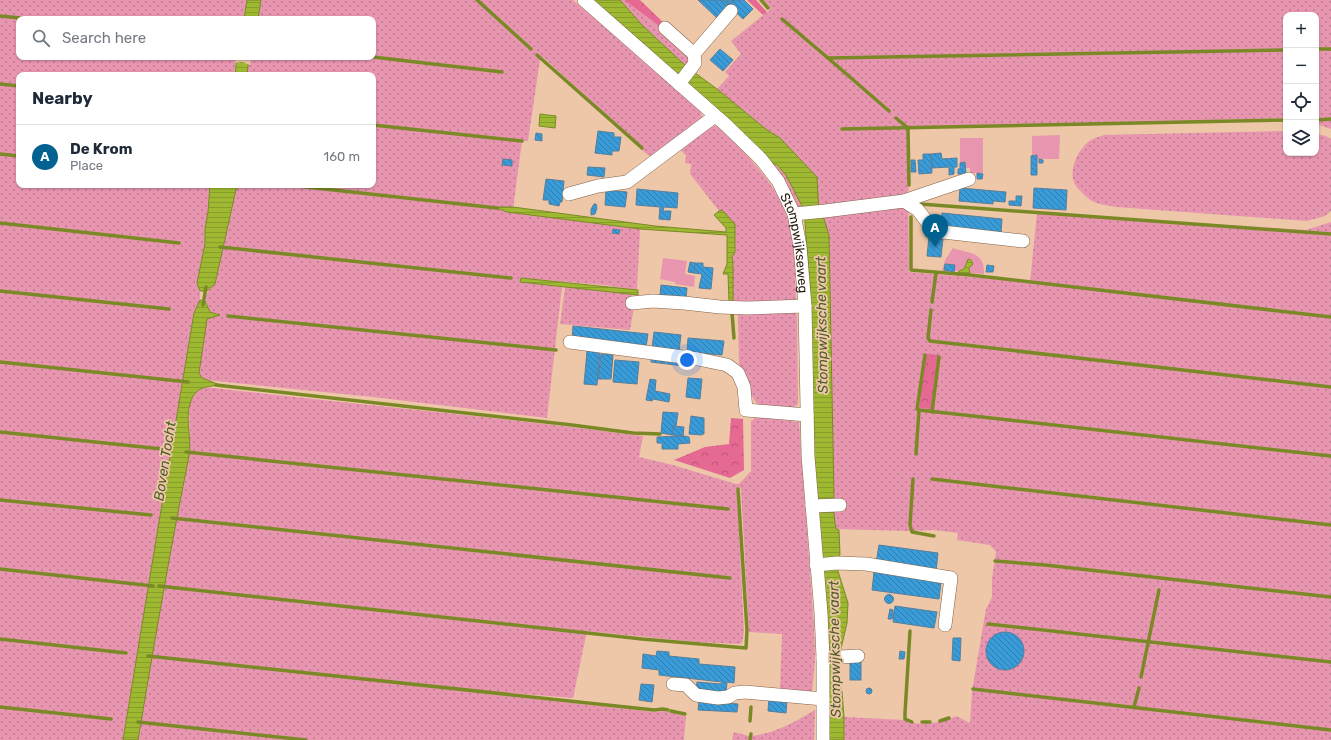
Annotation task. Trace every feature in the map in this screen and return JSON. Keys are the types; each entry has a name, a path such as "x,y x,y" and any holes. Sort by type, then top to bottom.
{"street":[{"name":"Stompwijkseweg","path":"584,0 680,82 745,144 770,170 799,214 805,306 808,456 814,506 825,658 823,740"},
{"path":"680,82 695,58 731,11"},
{"path":"665,28 695,58"},
{"path":"569,194 598,186 627,182 715,116"},
{"path":"799,214 825,212 904,201 969,179"},
{"path":"904,201 918,210 934,231 1023,241"},
{"path":"632,304 661,302 747,308 805,306"},
{"path":"570,342 698,359 727,365 738,373 744,387 746,410 807,415"},
{"path":"814,506 837,505"},
{"path":"818,564 866,564 951,578 945,625"},
{"path":"825,658 852,657"},
{"path":"673,684 686,686 696,695 718,698 745,692 823,699"}],"shaded area":[{"path":"0,0 247,0 244,16 16,16 16,60 236,60 234,72 16,72 16,188 210,188 205,229 205,244 197,283 200,291 200,300 194,313 123,740 0,740"},
{"path":"261,0 573,0 700,110 703,119 653,159 642,150 643,148 543,57 540,60 528,141 522,141 513,209 494,207 507,212 640,229 637,290 604,285 521,278 520,282 562,287 547,418 373,397 206,380 202,378 199,373 199,368 207,318 219,314 210,312 206,296 215,284 236,188 376,188 376,72 247,72 249,60 376,60 376,16 258,16"},
{"path":"620,0 624,0 662,28 690,57 687,67 642,25"},
{"path":"763,0 1331,0 1331,129 1319,125 1319,12 1283,12 1283,118 908,129 909,272 1030,282 1037,213 1306,230 1331,222 1331,730 1225,719 1331,731 1331,740 844,740 844,717 905,720 923,724 944,721 956,716 970,723 972,691 986,609 992,597 992,578 996,552 990,545 957,540 958,533 934,530 910,531 836,529 834,519 829,235 780,138 767,130 717,89 729,76 725,72 741,54 731,41 771,9"},
{"path":"716,125 742,150 765,176 783,206 793,241 796,299 789,302 733,302 732,257 735,252 722,210 719,211 690,174 691,164 685,163 686,156 681,150"},
{"path":"1283,131 1283,156 1319,156 1319,135 1326,136 1331,139 1331,211 1325,216 1307,221 1116,207 1099,204 1087,198 1076,186 1073,181 1073,169 1074,163 1083,147 1095,138 1104,135"},
{"path":"1060,135 1059,159 1037,159 1037,155 1032,155 1032,136"},
{"path":"960,138 983,138 983,173 970,173 970,168 966,168 966,165 960,165"},
{"path":"771,163 783,171 795,190 804,210 796,206"},
{"path":"953,248 979,257 984,267 984,274 970,273 966,263 965,267 960,270 942,271 945,260"},
{"path":"663,258 687,261 685,274 695,276 694,287 675,284 675,282 660,279"},
{"path":"565,287 632,294 630,308 634,308 630,330 560,324"},
{"path":"792,311 797,315 798,404 790,408 763,406 758,404 752,396 739,364 738,313"},
{"path":"205,387 643,436 639,457 673,465 736,484 739,484 751,471 751,421 757,417 799,422 814,626 815,660 812,693 790,691 780,688 782,634 749,632 741,490 739,487 737,488 744,632 742,643 696,642 587,631 573,698 388,683 654,712 664,711 686,716 684,740 138,740 172,538 190,451 189,405 197,390"},
{"path":"815,710 814,740 752,740 752,736 768,733 793,723"},
{"path":"734,732 749,736 749,740 732,740"}],"green space":[{"path":"624,0 640,0 665,24 662,28"},
{"path":"747,0 756,0 767,12 763,15"},
{"path":"926,354 938,355 931,409 919,408"},
{"path":"731,418 743,419 744,470 730,478 674,460 705,447 729,444"}],"water":[{"path":"247,0 261,0 258,16 244,16"},
{"name":"Stompwijksche vaart","path":"591,0 620,0 642,25 687,67 717,89 767,130 780,138 817,177 819,216 823,216 829,235 834,497 831,499 836,529 839,530 840,555 836,558 837,568 848,603 847,623 840,653 838,678 842,692 844,740 828,740 814,449 810,286 804,210 786,175 777,165 771,163"},
{"path":"237,60 249,60 247,72 235,72"},
{"path":"540,114 556,116 555,128 539,126"},
{"path":"210,188 236,188 215,284 207,291 200,291 197,283 205,244 205,229"},
{"path":"494,207 513,207 655,226 726,232 726,228 714,215 722,210 735,224 735,252 732,257 733,302 729,302 728,274 723,274 727,264 727,235 640,229 507,212"},
{"path":"968,259 971,260 973,264 969,268 970,275 956,275 959,271 964,269"},
{"path":"521,278 638,290 638,295 520,282"},
{"path":"200,300 205,301 210,312 220,315 207,319 199,373 202,378 220,385 205,387 197,391 190,404 188,416 190,450 138,740 123,740 194,313"}],"pier":[{"path":"236,60 251,60 250,65 242,62 235,63"}],"building":[{"path":"698,0 723,0 729,6 717,18"},
{"path":"723,0 734,0 729,5"},
{"path":"734,0 744,0 753,9 743,19 729,6"},
{"path":"720,49 733,60 723,71 710,60"},
{"path":"598,131 614,133 614,137 621,137 619,151 612,151 612,155 595,153"},
{"path":"536,133 542,134 542,141 535,140"},
{"path":"941,153 942,159 957,158 957,167 954,167 954,174 949,175 949,167 932,168 931,154"},
{"path":"923,154 931,154 932,173 919,174 918,160 923,160"},
{"path":"1037,155 1037,175 1031,175 1031,156"},
{"path":"503,159 512,160 512,166 502,165"},
{"path":"1039,159 1043,160 1043,163 1039,163"},
{"path":"911,160 915,160 916,172 911,172"},
{"path":"965,162 966,174 958,174 960,163"},
{"path":"588,167 605,168 604,177 587,175"},
{"path":"977,173 983,174 982,179 977,179"},
{"path":"546,179 564,181 562,202 560,202 559,206 549,204 549,200 543,200"},
{"path":"960,188 1006,192 1005,202 993,201 993,204 959,201"},
{"path":"1034,188 1067,190 1066,210 1033,208"},
{"path":"637,189 678,193 677,208 664,207 663,211 671,211 670,220 659,219 660,207 636,205"},
{"path":"606,190 627,192 625,207 605,205"},
{"path":"1016,196 1022,196 1021,206 1009,205 1009,201 1016,201"},
{"path":"594,204 596,204 597,208 595,214 591,215 591,209"},
{"path":"942,213 1002,219 1001,234 940,228"},
{"path":"613,229 620,230 619,234 612,233"},
{"path":"929,236 943,238 941,257 927,256"},
{"path":"690,262 695,263 694,273 688,272"},
{"path":"695,263 703,263 703,267 713,268 711,289 699,288 702,274 694,273"},
{"path":"945,264 955,265 954,272 944,270"},
{"path":"987,265 994,266 993,272 986,272"},
{"path":"661,285 687,288 686,298 660,295"},
{"path":"573,326 648,334 646,347 572,339"},
{"path":"654,332 681,335 679,351 652,348"},
{"path":"688,338 724,341 722,355 687,352"},
{"path":"587,351 600,352 597,385 584,384"},
{"path":"601,354 613,355 611,379 598,379"},
{"path":"651,355 685,359 684,366 651,362"},
{"path":"685,359 693,360 692,367 684,366"},
{"path":"615,360 639,362 637,384 613,382"},
{"path":"688,378 702,379 700,399 686,397"},
{"path":"650,379 656,380 655,391 670,394 669,402 653,399 652,401 646,400"},
{"path":"663,412 678,413 676,426 673,426 672,435 661,433"},
{"path":"691,416 704,418 704,434 689,434"},
{"path":"673,426 684,427 683,436 672,435"},
{"path":"657,437 689,437 690,443 678,444 678,449 662,449 662,443 657,443"},
{"path":"879,545 938,553 936,571 876,563"},
{"path":"874,572 941,582 939,599 872,590"},
{"path":"887,595 891,595 893,599 891,603 887,603 885,601 885,597"},
{"path":"895,606 937,612 934,628 893,622"},
{"path":"890,609 893,610 894,613 892,619 888,619"},
{"path":"1001,632 1009,632 1016,635 1021,640 1024,651 1021,662 1016,667 1009,670 1001,670 994,667 989,662 986,655 986,647 989,640 994,635"},
{"path":"953,638 961,638 960,661 952,660"},
{"path":"657,651 669,652 669,656 699,659 699,664 735,667 734,683 727,682 726,693 696,690 697,682 721,684 722,682 659,675 659,670 642,668 643,654 656,656"},
{"path":"900,651 905,652 904,659 899,659"},
{"path":"850,661 861,661 861,680 850,680"},
{"path":"641,684 654,685 652,702 639,700"},
{"path":"869,688 872,691 869,694 866,691"},
{"path":"769,698 787,700 786,713 768,711"},
{"path":"699,701 738,704 737,712 698,710"}],"waterway":[{"path":"477,0 531,49"},
{"path":"761,0 768,8"},
{"path":"0,16 16,18"},
{"path":"782,19 889,111"},
{"path":"1319,49 1331,49"},
{"path":"828,58 1283,50"},
{"path":"537,55 642,148"},
{"path":"376,57 502,72"},
{"path":"0,84 16,86"},
{"path":"896,118 908,128 909,185"},
{"path":"1319,120 1331,119"},
{"path":"842,129 1283,120"},
{"path":"376,125 522,141"},
{"path":"0,154 16,156"},
{"path":"315,188 497,208"},
{"path":"920,204 1331,234"},
{"path":"911,217 911,270 970,275 1331,317"},
{"path":"0,223 179,243"},
{"path":"220,247 511,278"},
{"path":"932,302 936,273"},
{"name":"Boven Tocht","path":"203,305 206,287"},
{"path":"0,291 169,309"},
{"path":"931,310 928,338 930,341 1331,387"},
{"path":"732,313 734,338"},
{"path":"228,316 556,350"},
{"path":"919,410 917,409 925,355"},
{"path":"932,412 939,357"},
{"path":"0,362 188,382"},
{"path":"216,385 633,433 660,434"},
{"path":"916,454 919,410 1331,456"},
{"path":"0,432 162,449"},
{"path":"186,452 728,509"},
{"path":"913,479 910,525 912,532 934,536"},
{"path":"932,479 1331,525"},
{"path":"159,586 642,639 746,648 747,630 738,489"},
{"path":"0,500 151,515"},
{"path":"172,518 730,578"},
{"path":"995,561 1045,565 1331,597"},
{"path":"0,569 153,586"},
{"path":"1141,677 1159,590"},
{"path":"988,624 1331,662"},
{"path":"910,631 905,719 912,722"},
{"path":"0,639 126,653"},
{"path":"148,656 654,710 668,710"},
{"path":"1134,707 1139,688"},
{"path":"973,689 1331,730"},
{"path":"0,707 111,719"},
{"path":"750,721 751,707"},
{"path":"671,711 685,714"},
{"path":"940,721 949,718"},
{"path":"138,722 306,740"},
{"path":"922,722 930,722"},
{"path":"750,740 751,734"}],"place":[{"name":"De Krom","path":"935,247"}]}
